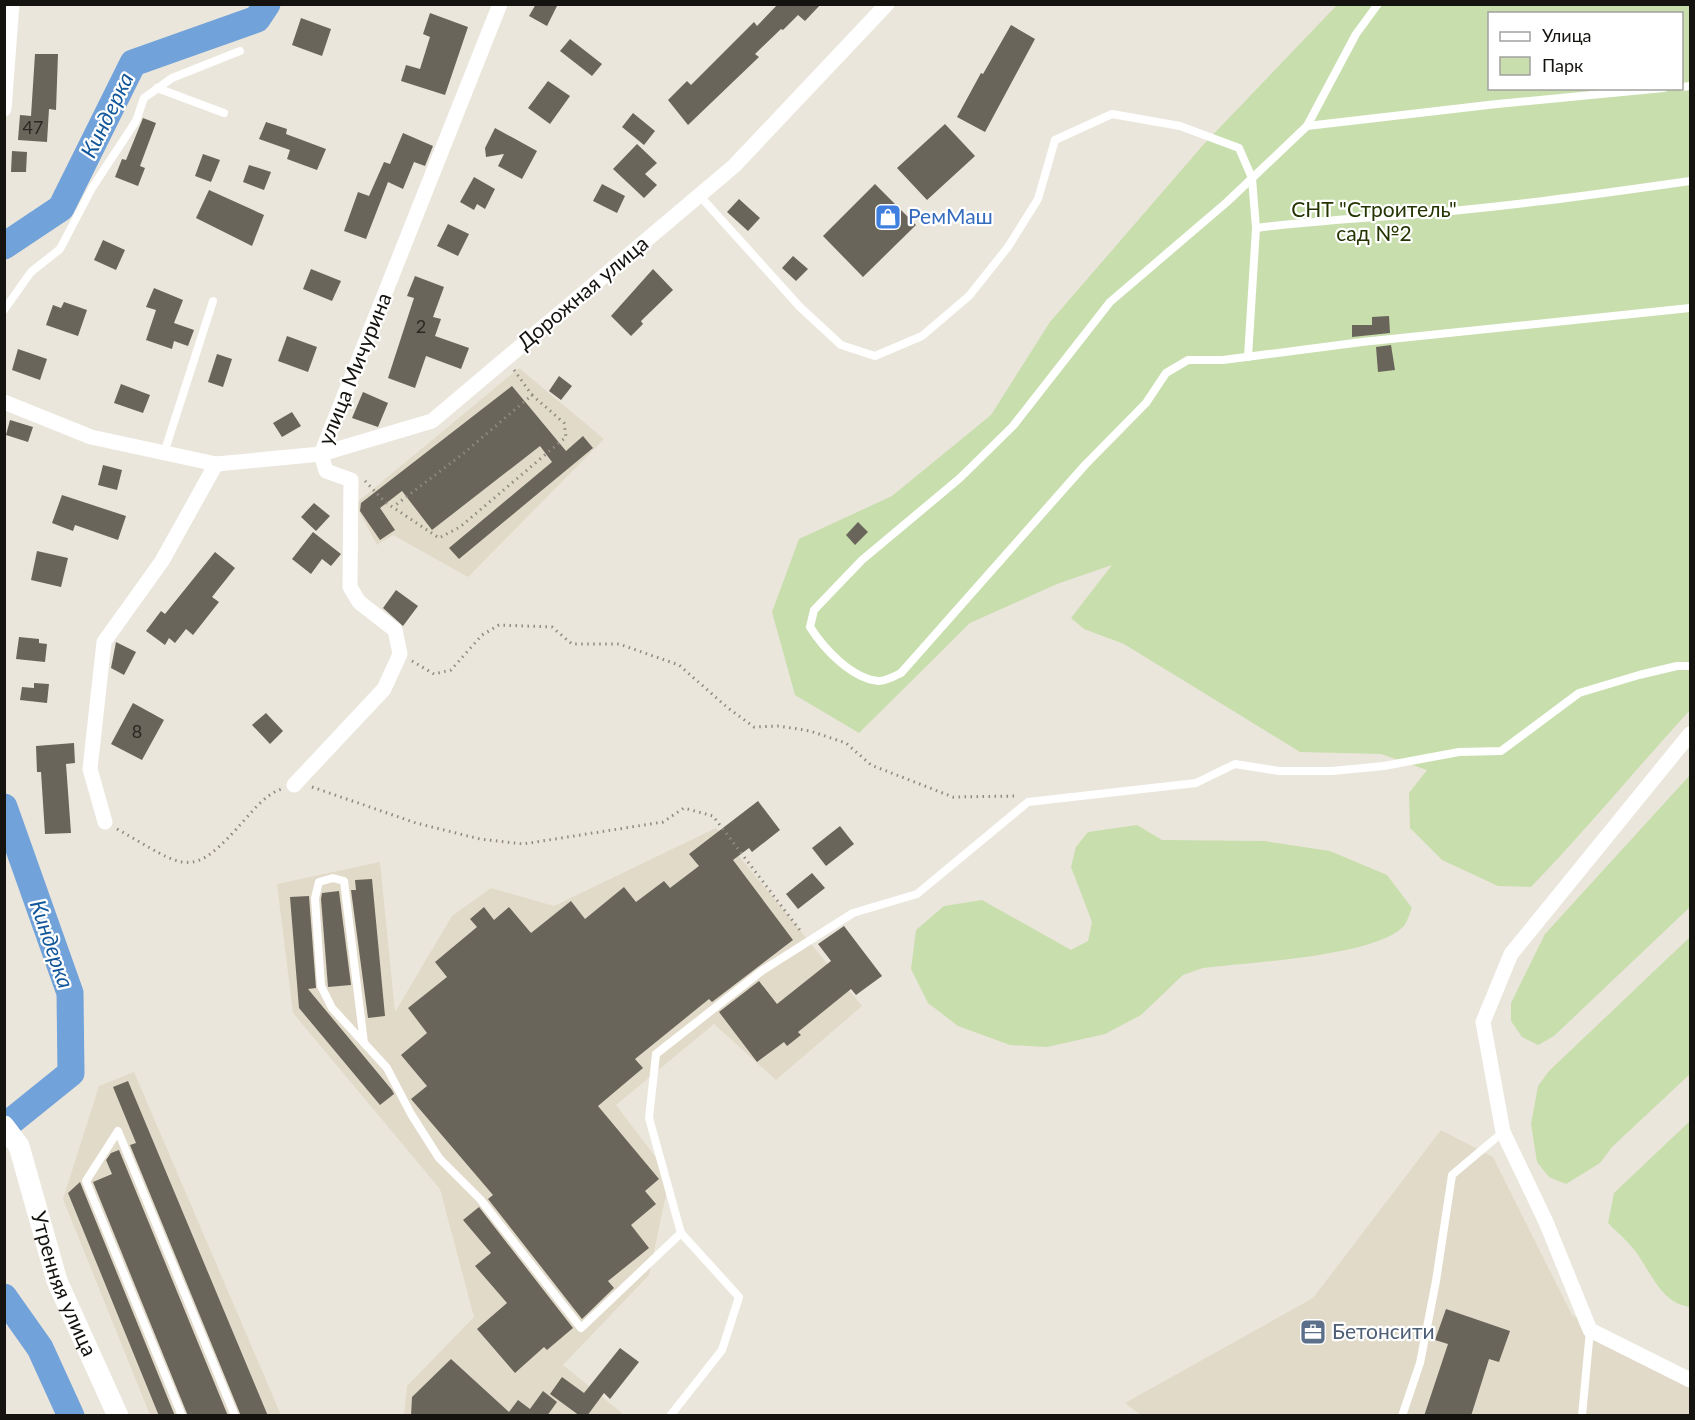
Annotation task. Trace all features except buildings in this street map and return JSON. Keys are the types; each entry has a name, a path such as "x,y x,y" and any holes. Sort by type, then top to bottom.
{"street":[{"path":"4,108 12,4"},
{"name":"улица Мичурина","path":"351,480 326,471 321,454 500,4"},
{"name":"Дорожная улица","path":"4,402 91,437 216,464 321,454 432,421 734,166 887,4"},
{"path":"105,822 90,769 104,642 162,561 216,464"},
{"path":"294,785 384,689 400,654 395,630 358,602 350,587 351,480"},
{"path":"1690,734 1511,954 1483,1022 1503,1132 1546,1221 1590,1330 1690,1380"},
{"name":"Утренняя улица","path":"4,1126 19,1146 57,1281 118,1416"}],"lane":[{"path":"1378,4 1356,34 1307,126 1252,178 1110,302 1013,426 960,478 862,560 814,610 810,627 819,642 859,676 881,681 901,673 1085,465 1146,403 1166,373 1188,360 1248,357 1385,339 1690,308"},
{"path":"4,310 31,272 60,249 92,188 136,121 144,98 172,78 240,51"},
{"path":"157,88 224,114"},
{"path":"1307,126 1643,90"},
{"path":"699,195 800,307 842,345 875,356 922,336 969,296 1008,247 1038,199 1055,140 1112,114 1180,126 1239,148 1252,178 1256,228 1248,357"},
{"path":"1256,228 1567,198 1690,181"},
{"path":"164,453 213,301"},
{"path":"670,1416 722,1350 740,1297 681,1233 649,1118 656,1054 763,970 853,913 917,894 1028,802 1196,783 1234,764 1279,771 1332,771 1384,766 1460,752 1501,751 1580,693 1639,675 1677,666 1690,666"},
{"path":"364,1043 344,881 333,878 319,882 315,898 321,986 332,1008 364,1043 387,1068 411,1114 440,1158 480,1199 581,1328 681,1233"},
{"path":"182,1416 86,1181 118,1131 235,1416"},
{"path":"1402,1416 1420,1363 1436,1281 1452,1175 1503,1132"},
{"path":"1582,1416 1590,1330"}],"path":[{"path":"351,480 368,481 393,507 439,538 460,527 566,437 564,423 532,395 506,359"},
{"path":"393,507 456,459 532,395"},
{"path":"400,654 434,674 451,670 482,635 499,625 552,627 572,644 619,644 679,665 728,708 754,727 779,726 810,731 846,743 871,765 953,797 1022,796"},
{"path":"105,822 169,857 187,864 199,863 222,846 257,806 274,791 294,785 317,788 416,823 480,839 523,844 663,822 684,808 713,816 808,942"}],"shaded area":[{"path":"519,368 604,439 468,577 393,535 377,545 355,504"},
{"path":"716,828 862,1006 776,1080 714,1024 616,1105 670,1176 649,1275 563,1365 622,1413 620,1415 404,1415 407,1386 474,1317 440,1189 293,1013 277,884 380,862 395,1012 452,916 491,888 554,906"},
{"path":"134,1072 281,1415 150,1415 63,1199 99,1086"},
{"path":"1441,1130 1493,1157 1572,1315 1689,1377 1690,1416 1142,1416 1125,1403 1313,1298"}],"green space":[{"name":"СНТ \"Строитель\" сад №2","path":"1337,5 1690,5 1690,710 1531,887 1498,886 1442,860 1410,828 1409,793 1427,770 1381,754 1300,752 1124,644 1084,629 1071,618 1112,565 1057,584 970,623 859,733 795,695 772,612 799,539 892,496 991,415 1050,322 1204,144"},
{"path":"1690,775 1690,907 1554,1036 1538,1045 1522,1037 1511,1021 1511,1003 1545,934"},
{"path":"1137,825 1162,840 1264,841 1330,851 1387,875 1412,908 1402,928 1386,938 1364,946 1308,957 1203,968 1183,975 1141,1015 1105,1034 1047,1047 1010,1045 958,1026 928,1003 911,969 916,930 944,906 982,900 1071,950 1088,941 1092,922 1071,867 1076,847 1088,832"},
{"path":"1690,937 1690,1074 1612,1147 1600,1163 1566,1184 1549,1177 1537,1162 1531,1124 1538,1086 1549,1071"},
{"path":"1690,1121 1690,1307 1670,1299 1663,1292 1632,1247 1608,1223 1614,1193"}],"waterway":[{"name":"Киндерка","path":"4,246 61,208 133,63 257,19 267,4"},
{"name":"Киндерка","path":"4,807 70,993 71,1073 4,1127"},
{"name":"Киндерка","path":"4,1297 40,1348 71,1416"}],"place":[{"name":"РемМаш","path":"888,217"},
{"name":"Бетонсити","path":"1313,1332"}]}
